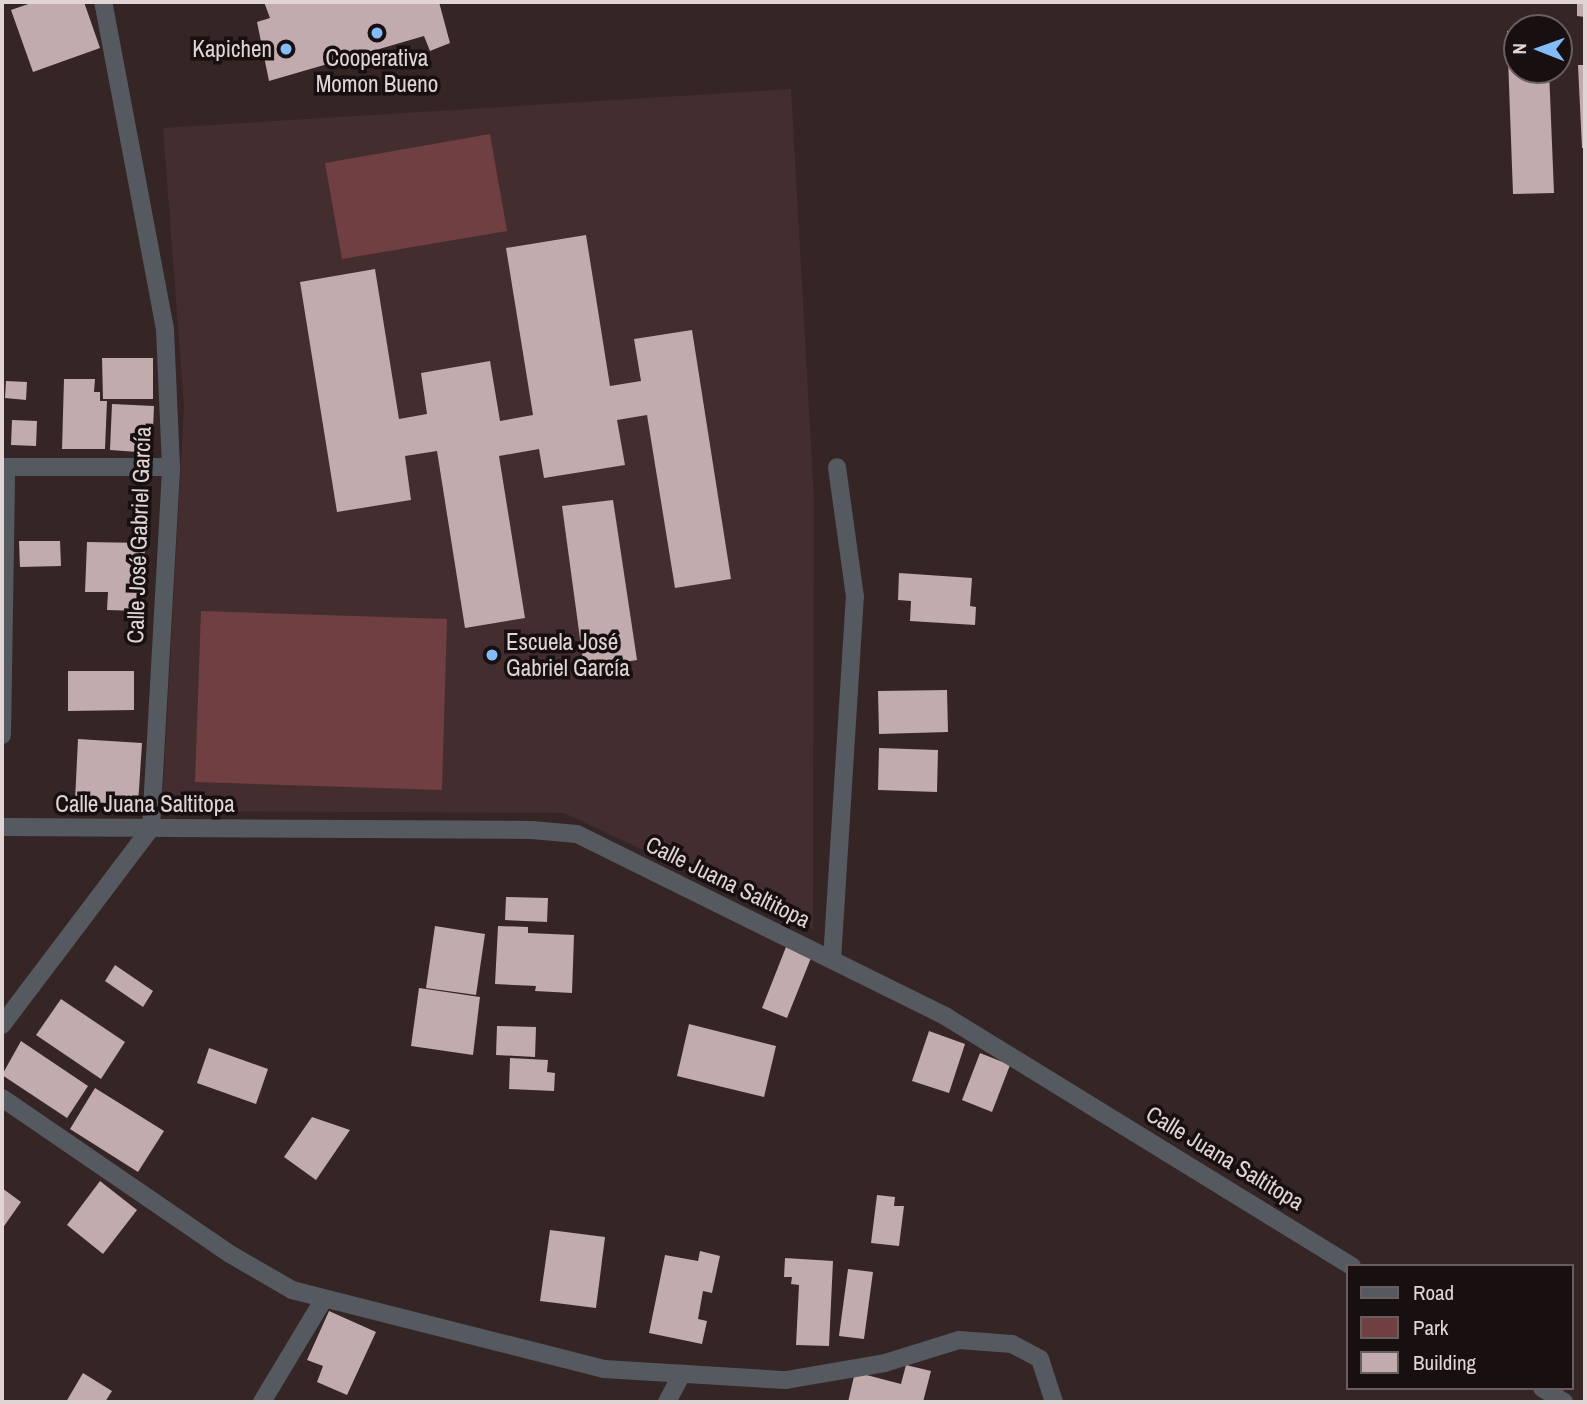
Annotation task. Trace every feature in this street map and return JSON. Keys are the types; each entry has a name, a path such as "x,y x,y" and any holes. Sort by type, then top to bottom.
{"street":[{"name":"Calle José Gabriel García","path":"103,2 165,329 171,467 151,828"},
{"path":"2,735 4,468 171,467"},
{"path":"832,960 855,597 837,467"},
{"name":"Calle Juana Saltitopa","path":"2,827 532,830 577,835 945,1016 1349,1264"},
{"path":"2,1025 151,828"},
{"path":"2,1098 230,1254 292,1290 604,1369 786,1380 885,1363 959,1340 1012,1344 1040,1359 1054,1402"},
{"path":"262,1402 324,1299"},
{"path":"667,1402 682,1374"},
{"path":"1545,1390 1564,1402"}],"shaded area":[{"name":"Escuela José Gabriel García","path":"791,89 814,498 813,929 564,813 162,811 184,406 163,128"}],"green space":[{"path":"490,134 507,231 342,259 325,163"},
{"path":"201,611 447,619 442,790 195,782"}],"building":[{"path":"34,2 84,2 100,48 33,72 11,10"},
{"name":"Cooperativa Momon Bueno","path":"264,2 439,2 450,43 430,51 424,36 269,81 257,22 270,18"},
{"path":"1577,2 1585,2 1585,17 1577,16"},
{"path":"1578,65 1585,65 1585,148 1582,148"},
{"path":"1509,84 1550,84 1554,193 1513,194"},
{"path":"586,235 610,386 641,381 634,339 692,330 731,579 675,588 647,415 617,420 625,465 544,478 539,449 499,456 525,618 465,628 437,451 405,456 411,500 337,512 300,282 375,269 399,419 427,414 421,373 490,361 500,421 533,415 506,248"},
{"path":"102,358 153,358 153,399 103,399"},
{"path":"64,379 95,379 94,392 100,392 100,401 107,401 105,449 62,449"},
{"path":"6,381 27,382 26,400 5,398"},
{"path":"112,404 154,406 152,453 110,450"},
{"path":"12,420 37,421 36,446 11,445"},
{"path":"613,500 637,660 584,668 562,506"},
{"path":"19,541 60,541 61,566 20,567"},
{"path":"87,542 145,543 143,611 107,610 108,592 85,592"},
{"path":"899,573 972,578 970,606 976,607 975,625 910,621 911,601 898,600"},
{"path":"68,671 134,671 134,710 68,711"},
{"path":"947,690 948,732 879,734 878,691"},
{"path":"78,739 142,743 138,805 75,801"},
{"path":"879,748 938,750 937,792 878,790"},
{"path":"506,897 548,898 547,922 505,920"},
{"path":"435,926 485,934 476,995 426,988"},
{"path":"498,926 528,927 528,933 574,935 572,993 535,991 536,986 495,984"},
{"path":"786,947 811,958 787,1018 762,1008"},
{"path":"115,965 153,991 143,1007 105,981"},
{"path":"419,988 480,997 473,1055 411,1046"},
{"path":"61,999 125,1042 101,1079 36,1035"},
{"path":"689,1024 776,1046 764,1097 677,1076"},
{"path":"497,1026 536,1027 535,1057 496,1055"},
{"path":"929,1031 965,1044 949,1093 912,1081"},
{"path":"21,1041 88,1086 67,1118 2,1075"},
{"path":"209,1048 268,1069 256,1104 197,1083"},
{"path":"980,1053 1010,1065 992,1112 962,1100"},
{"path":"510,1058 548,1060 547,1072 555,1073 554,1091 509,1089"},
{"path":"95,1088 164,1131 138,1172 70,1129"},
{"path":"312,1117 350,1130 316,1180 284,1157"},
{"path":"100,1181 137,1210 103,1254 67,1225"},
{"path":"2,1188 21,1202 2,1229"},
{"path":"877,1195 895,1197 894,1206 904,1206 899,1246 871,1243"},
{"path":"550,1230 605,1237 596,1308 540,1301"},
{"path":"700,1251 720,1256 712,1293 703,1291 698,1319 707,1321 702,1344 649,1333 665,1255 698,1261"},
{"path":"785,1258 833,1261 829,1346 796,1345 799,1285 791,1284 792,1277 784,1277"},
{"path":"848,1269 873,1272 864,1339 839,1336"},
{"path":"329,1311 376,1332 347,1395 317,1382 323,1366 307,1360"},
{"path":"906,1365 931,1371 923,1402 848,1402 855,1372 901,1384"},
{"path":"83,1373 112,1391 105,1402 66,1402"}],"place":[{"name":"Cooperativa Momon Bueno","path":"377,33"},
{"name":"Kapichen","path":"286,49"},
{"name":"Escuela José Gabriel García","path":"492,655"}]}
